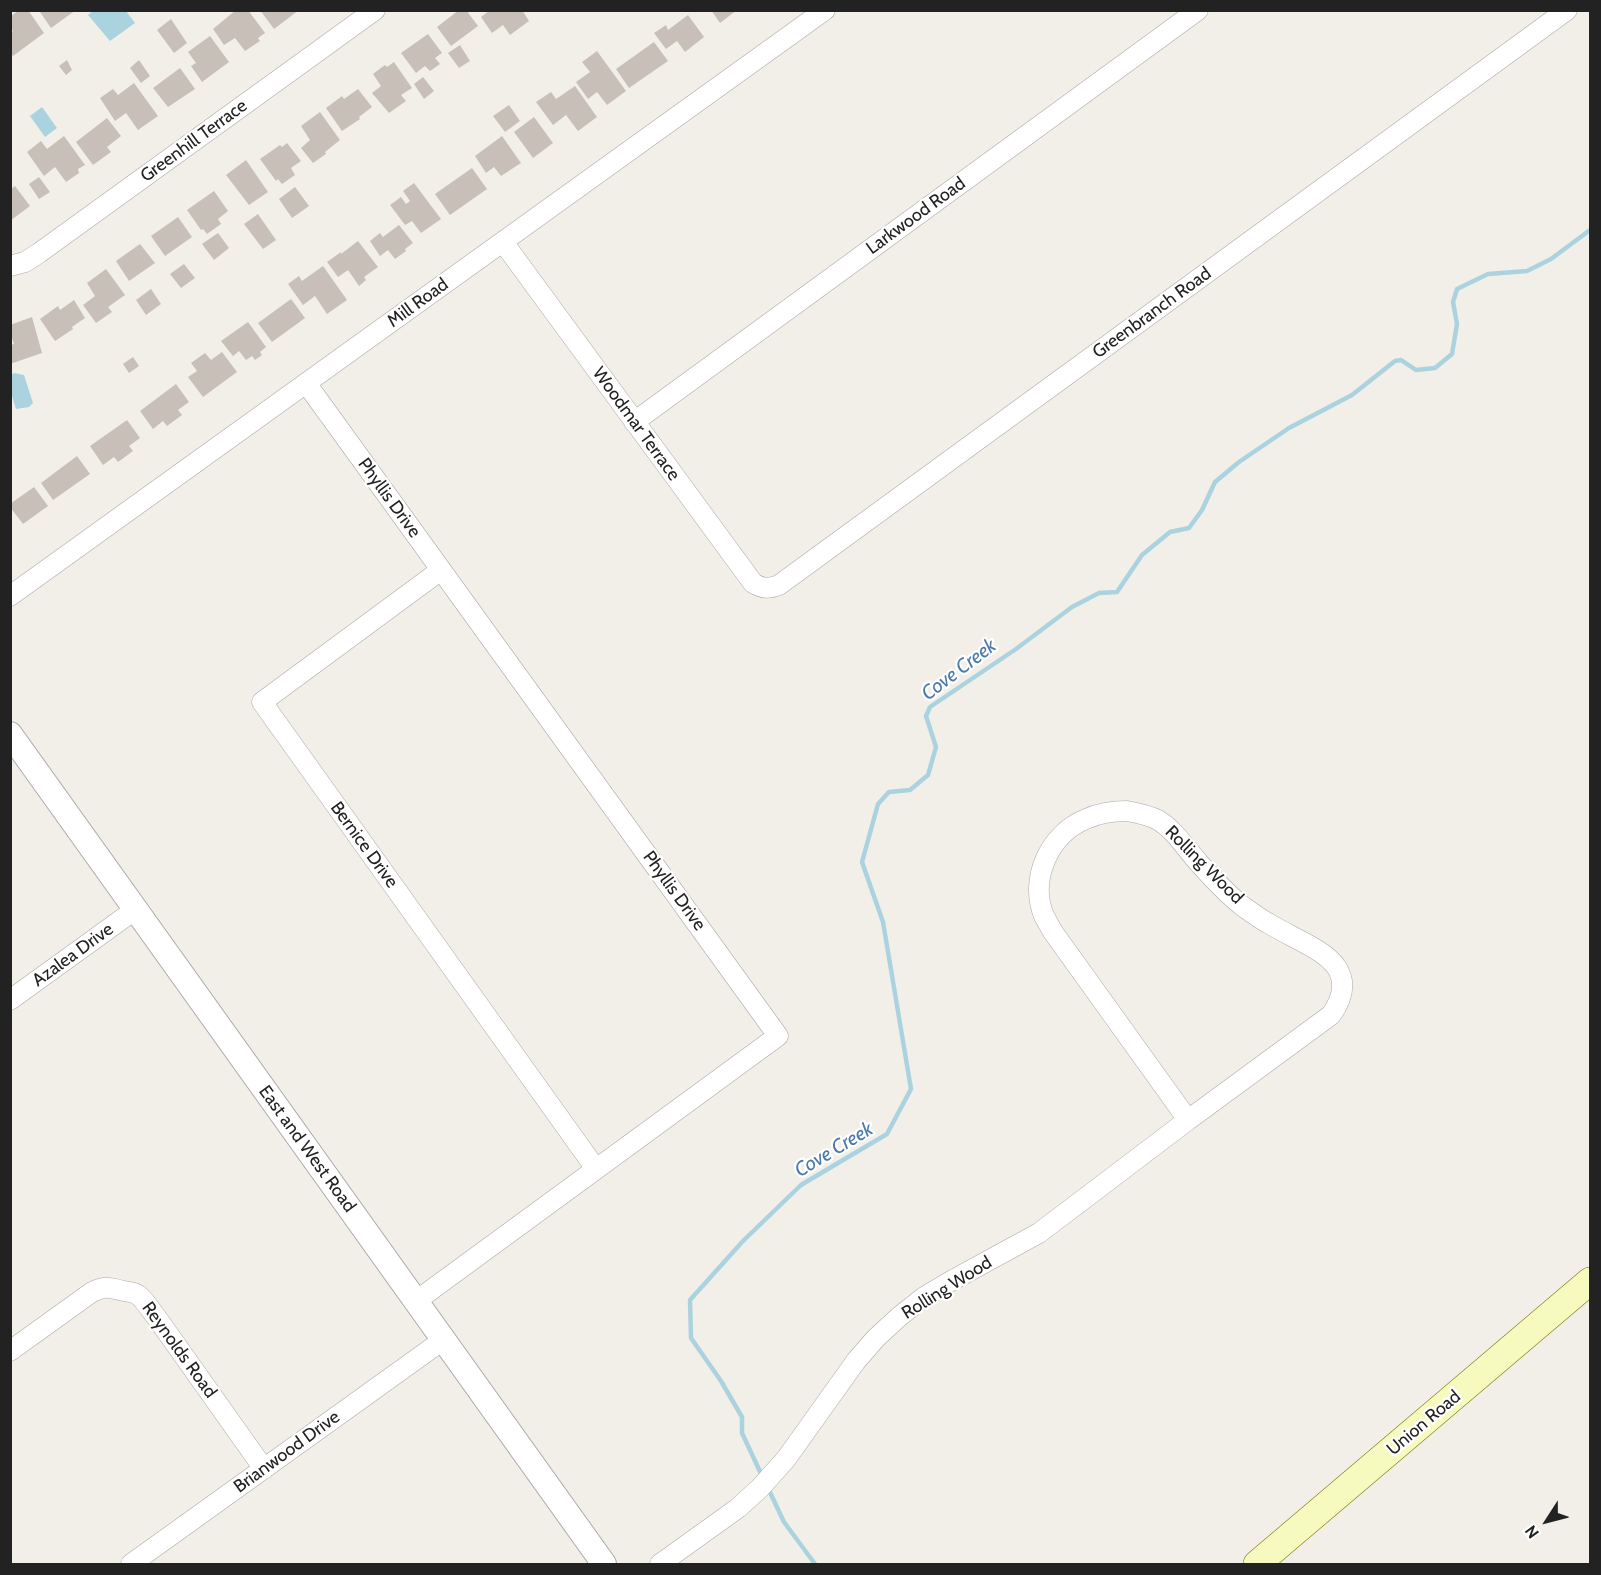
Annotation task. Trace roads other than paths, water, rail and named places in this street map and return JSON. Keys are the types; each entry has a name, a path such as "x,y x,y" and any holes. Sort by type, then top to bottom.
{"main road":[{"name":"Union Road","path":"1257,1564 1590,1281"}],"street":[{"name":"Greenhill Terrace","path":"10,266 25,262 39,253 375,10"},
{"name":"Mill Road","path":"10,596 825,10"},
{"name":"Larkwood Road","path":"634,422 1198,10"},
{"name":"Greenbranch Road","path":"779,585 1567,10"},
{"name":"Woodmar Terrace","path":"503,242 753,583 770,589 779,585"},
{"name":"Phyllis Drive","path":"306,383 778,1036 416,1301"},
{"name":"Bernice Drive","path":"441,570 262,702 596,1169"},
{"name":"East and West Road","path":"10,734 604,1564"},
{"name":"Rolling Wood","path":"660,1564 738,1508 760,1488 786,1459 856,1361 900,1316 924,1297 1040,1233 1188,1119 1331,1015 1338,1005 1342,994 1342,982 1338,970 1330,959 1243,906 1221,887 1171,830 1160,821 1144,814 1127,811 1110,812 1086,819 1072,826 1048,853 1042,868 1039,886 1044,916 1053,932 1188,1119"},
{"name":"Azalea Drive","path":"10,1000 136,909"},
{"name":"Reynolds Road","path":"10,1351 102,1287 131,1292 139,1296 157,1318 264,1469"},
{"name":"Brianwood Drive","path":"131,1564 443,1340"}],"water":[{"path":"94,10 126,11 135,23 110,41 88,15"},
{"path":"42,107 57,128 45,137 30,116"},
{"path":"14,373 24,375 33,403 29,407 16,409 11,393 11,375"}],"waterway":[{"name":"Cove Creek","path":"763,1478 742,1433 742,1417 721,1381 691,1338 690,1300 743,1241 801,1185 887,1134 911,1089 883,922 862,862 878,804 889,792 910,790 928,775 936,747 926,716 930,707 1016,649 1072,607 1099,593 1117,592 1142,555 1170,532 1189,528 1202,510 1215,482 1239,462 1289,428 1352,395 1395,361 1401,360 1416,370 1435,368 1452,354 1457,324 1453,302 1457,289 1488,274 1527,271 1551,259 1590,230"},
{"name":"Cove Creek","path":"768,1488 784,1522 815,1564"}]}
